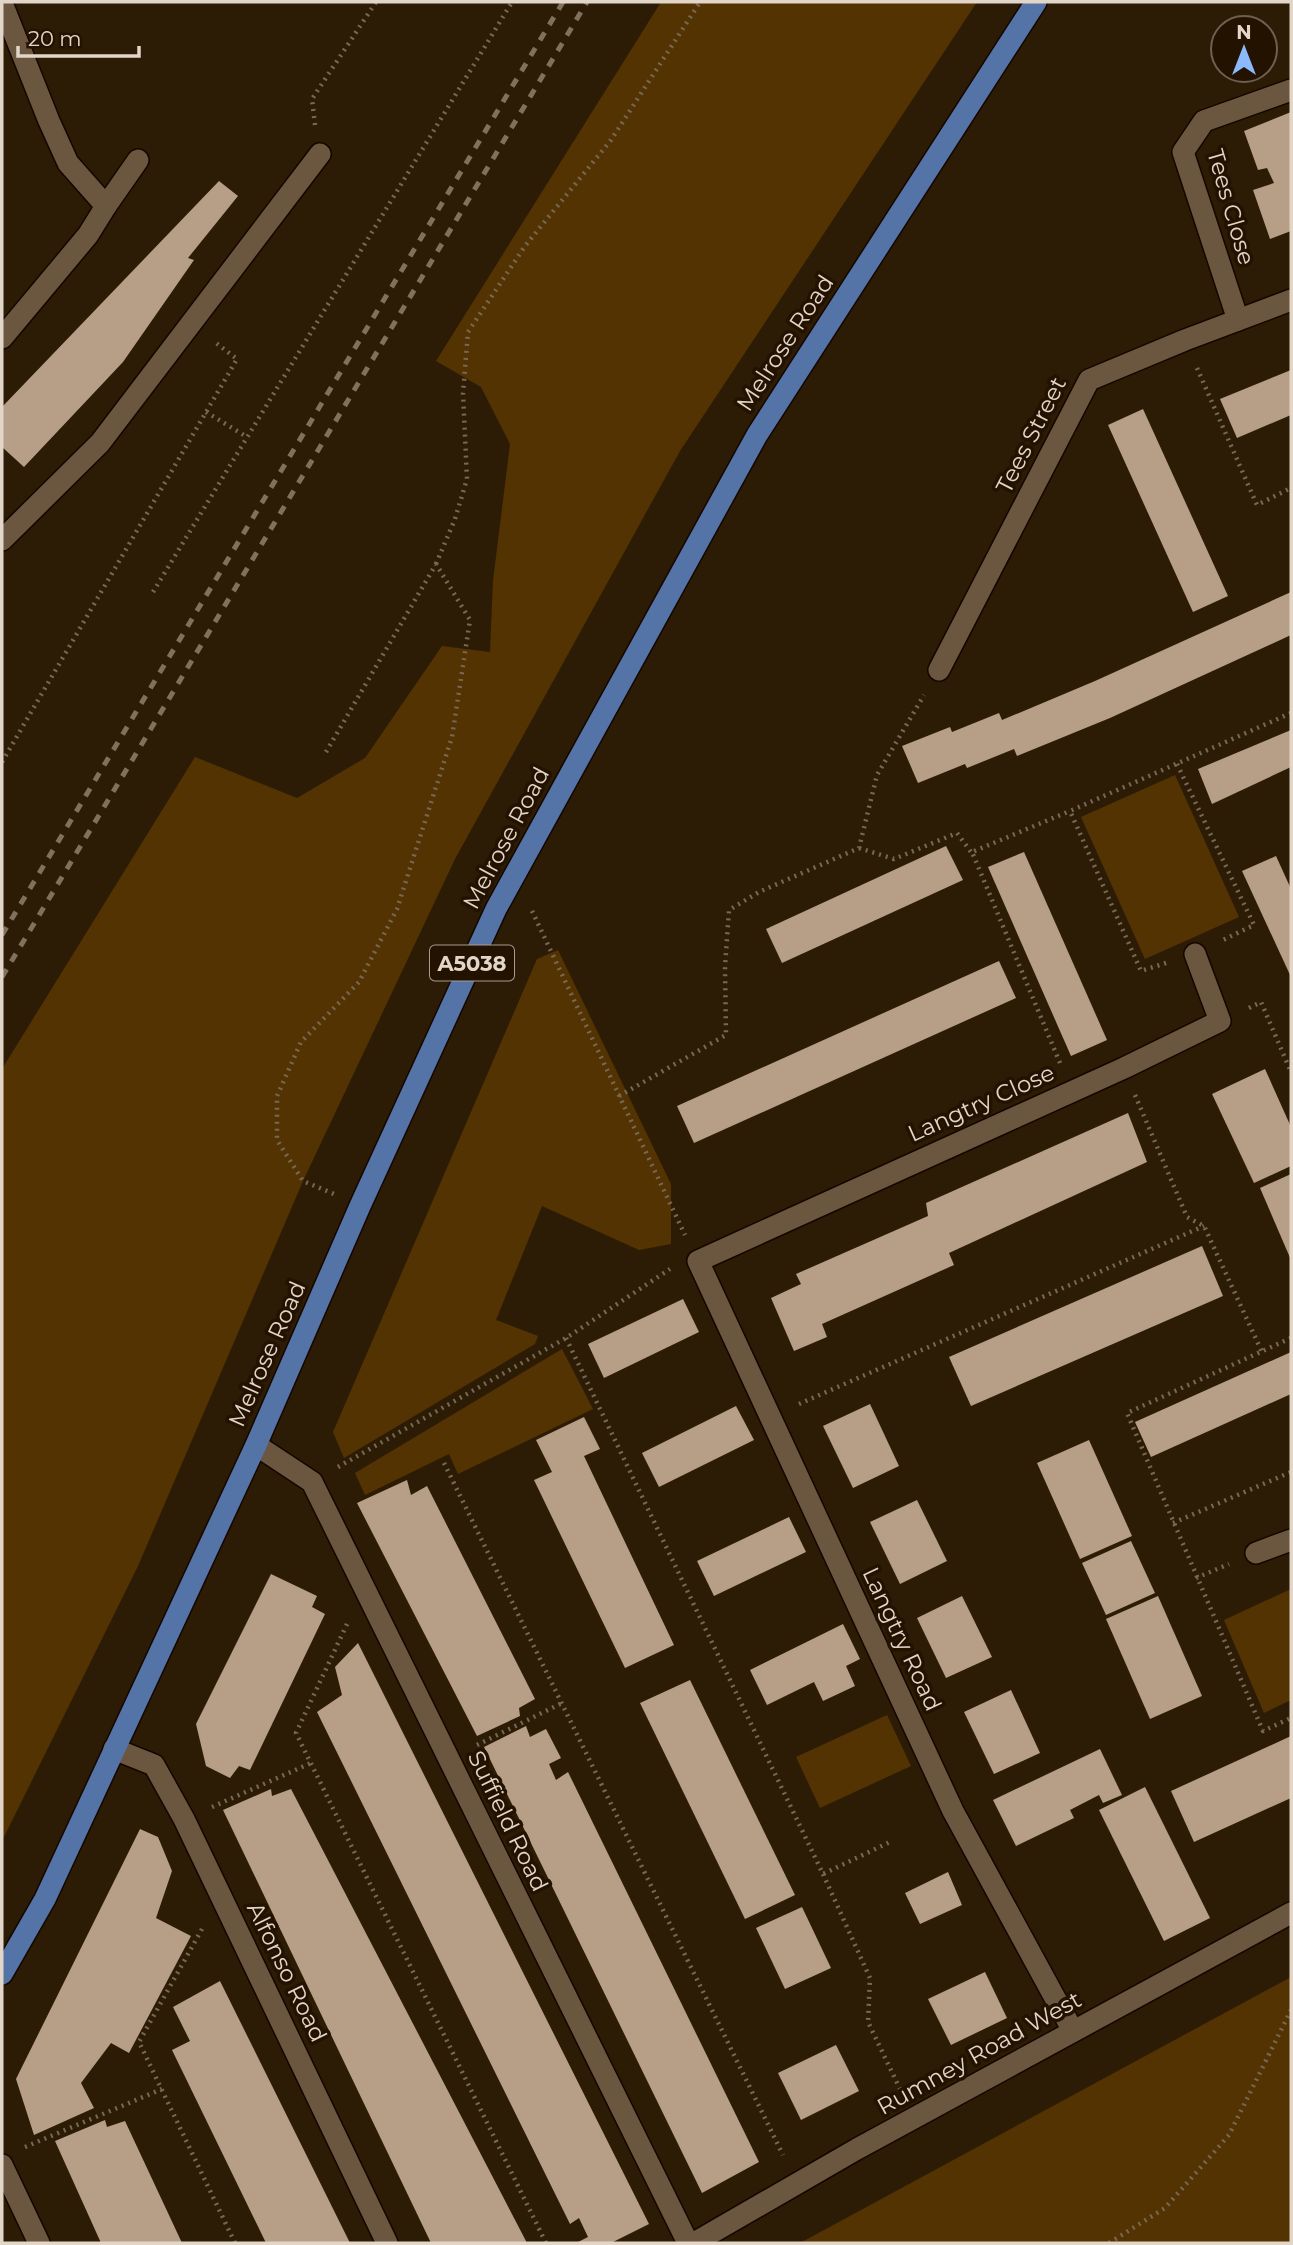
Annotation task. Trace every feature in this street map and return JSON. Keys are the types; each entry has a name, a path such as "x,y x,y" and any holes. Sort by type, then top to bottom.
{"main road":[{"name":"Melrose Road","path":"2,1974 45,1899 256,1444 360,1206 496,909 757,435 1036,2"}],"street":[{"path":"2,3 68,163 106,206"},
{"name":"Tees Close","path":"1238,320 1183,152 1204,121 1291,90"},
{"path":"2,540 100,443 320,153"},
{"path":"2,338 88,235 138,160"},
{"name":"Tees Street","path":"939,670 1088,380 1291,300"},
{"path":"1195,954 1220,1021"},
{"name":"Langtry Close","path":"696,1257 1124,1068 1220,1021"},
{"name":"Langtry Road","path":"696,1257 953,1811 1073,2031"},
{"name":"Suffield Road","path":"256,1444 312,1482 688,2243"},
{"path":"1256,1553 1291,1540"},
{"name":"Alfonso Road","path":"114,1749 154,1765 184,1819 387,2243"},
{"name":"Rumney Road West","path":"694,2243 857,2149 1291,1913"},
{"path":"8,2158 39,2243"}],"path":[{"path":"320,153 312,99 376,2"},
{"path":"153,592 512,2"},
{"path":"326,752 436,565 455,519 467,479 463,393 468,332 525,246 611,140 701,2"},
{"path":"2,762 237,359 190,324"},
{"path":"1185,340 1257,505 1291,488"},
{"path":"206,412 247,437"},
{"path":"360,1206 303,1181 276,1140 276,1096 301,1042 359,982 397,909 453,737 470,620 436,565"},
{"path":"859,848 877,775 939,670"},
{"path":"971,852 1291,713"},
{"path":"1070,811 1141,971 1195,954 1254,925 1177,764"},
{"path":"619,1096 726,1035 725,967 729,910 759,892 859,848 894,859 957,833 971,852 1072,1091"},
{"path":"312,1482 566,1338 696,1257 515,875"},
{"path":"1220,1021 1261,1002 1291,1072"},
{"path":"1124,1068 1187,1217 1204,1226 1262,1352"},
{"path":"770,1417 1204,1226"},
{"path":"566,1338 870,1978 868,2022 915,2119"},
{"path":"1291,1338 1127,1413 1262,1731 1291,1718"},
{"path":"444,1463 797,2184"},
{"path":"1173,1523 1291,1472"},
{"path":"364,1588 296,1733 546,2243"},
{"path":"449,1759 562,1703"},
{"path":"184,1819 311,1763"},
{"path":"822,1874 892,1841"},
{"path":"230,1915 201,1929 139,2042 235,2243"},
{"path":"1109,2243 1165,2208 1229,2135 1291,2010"},
{"path":"8,2158 162,2089"}],"shaded area":[{"path":"661,2 977,2 680,451 455,859 303,1181 138,1566 2,1841 2,1069 195,757 297,798 365,758 442,646 490,652 493,581 510,444 481,387 436,361"},
{"path":"1175,775 1239,917 1145,959 1081,817"},
{"path":"558,950 671,1184 671,1244 639,1250 542,1206 496,1320 538,1336 535,1344 344,1458 333,1432 537,959"},
{"path":"562,1349 593,1409 458,1474 449,1454 365,1495 355,1473"},
{"path":"1291,1589 1291,1700 1264,1713 1224,1620"},
{"path":"887,1715 911,1766 820,1808 796,1757"},
{"path":"1291,1977 1291,2243 800,2243"}],"building":[{"path":"1291,112 1291,231 1270,239 1253,190 1274,183 1267,168 1258,170 1244,131"},
{"path":"219,181 238,196 188,258 194,260 123,362 24,467 2,447 2,407"},
{"path":"1291,370 1291,415 1237,438 1220,399"},
{"path":"1143,409 1228,596 1193,612 1108,425"},
{"path":"1291,592 1291,635 1110,718 1017,756 1014,749 967,768 965,764 918,783 902,746 950,727 952,732 999,713 1002,720"},
{"path":"1291,730 1291,767 1212,804 1198,769"},
{"path":"946,846 963,880 782,963 766,929"},
{"path":"1024,852 1107,1040 1071,1056 988,867"},
{"path":"1276,856 1291,889 1291,977 1242,871"},
{"path":"999,961 1016,998 694,1143 677,1106"},
{"path":"1265,1069 1291,1127 1291,1166 1254,1183 1212,1094"},
{"path":"1128,1113 1147,1162 949,1253 954,1265 822,1324 827,1337 794,1351 771,1298 801,1284 796,1274 928,1216 926,1203"},
{"path":"1291,1174 1291,1260 1260,1188"},
{"path":"1202,1246 1223,1296 971,1406 949,1357"},
{"path":"683,1299 699,1332 604,1378 588,1344"},
{"path":"1291,1352 1291,1394 1151,1457 1135,1422"},
{"path":"870,1404 899,1466 853,1488 823,1426"},
{"path":"736,1406 754,1440 659,1487 642,1453"},
{"path":"584,1417 600,1449 584,1456 674,1645 625,1668 534,1480 552,1472 536,1440"},
{"path":"1089,1440 1132,1536 1080,1559 1037,1463"},
{"path":"407,1480 411,1495 427,1486 535,1699 519,1708 520,1716 477,1736 357,1503"},
{"path":"917,1500 947,1561 900,1584 870,1522"},
{"path":"789,1517 806,1552 714,1596 697,1561"},
{"path":"1131,1541 1155,1593 1106,1615 1082,1563"},
{"path":"271,1574 317,1596 312,1607 325,1614 250,1770 239,1766 230,1778 206,1766 196,1724"},
{"path":"962,1596 992,1657 946,1678 917,1618"},
{"path":"1158,1596 1202,1696 1150,1719 1106,1619"},
{"path":"843,1624 860,1659 846,1666 855,1686 823,1701 814,1682 767,1705 750,1670"},
{"path":"358,1643 649,2224 611,2243 576,2243 588,2237 579,2218 570,2224 317,1712 342,1695 335,1667"},
{"path":"690,1680 795,1895 745,1919 640,1703"},
{"path":"1011,1690 1040,1753 994,1774 964,1712"},
{"path":"526,1726 530,1737 546,1729 561,1758 549,1764 556,1780 568,1772 759,2162 702,2193 484,1747"},
{"path":"1291,1736 1291,1798 1194,1842 1171,1791"},
{"path":"1100,1749 1122,1795 1103,1803 1099,1795 1070,1810 1074,1818 1016,1846 993,1800"},
{"path":"1145,1787 1210,1918 1164,1941 1099,1810"},
{"path":"271,1789 272,1796 291,1789 527,2243 431,2243 223,1810"},
{"path":"140,1829 158,1837 172,1871 156,1918 191,1936 129,2053 111,2043 81,2083 94,2108 34,2135 16,2079"},
{"path":"948,1872 962,1905 920,1924 905,1893"},
{"path":"802,1907 831,1968 785,1989 756,1928"},
{"path":"985,1972 1007,2018 951,2045 928,1999"},
{"path":"220,1981 350,2243 266,2243 172,2050 190,2041 173,2007"},
{"path":"836,2045 859,2091 801,2120 778,2073"},
{"path":"105,2120 107,2127 125,2121 182,2243 101,2243 55,2141"}],"railway":[{"path":"2,935 563,2"},
{"path":"2,977 587,2"}]}
